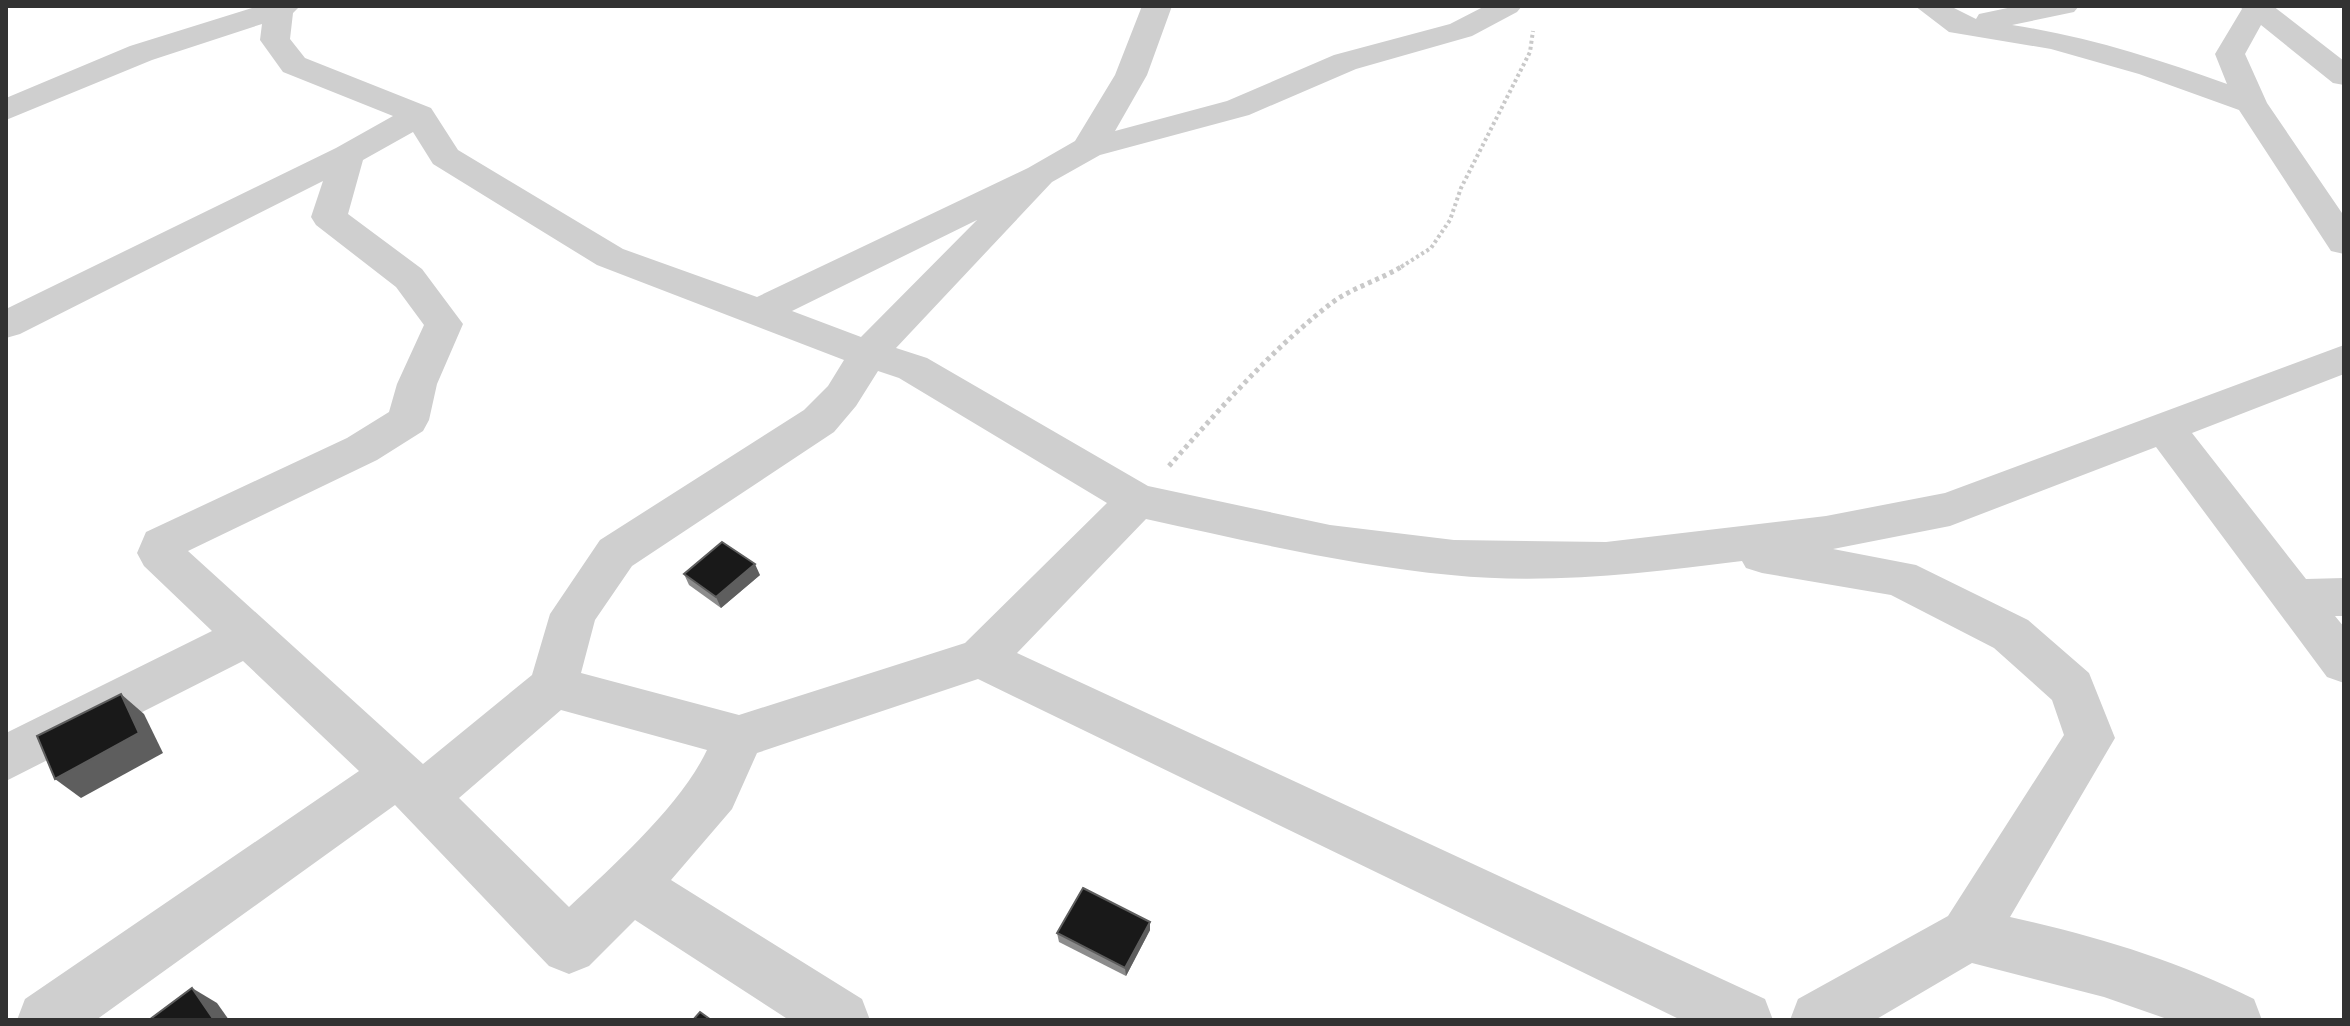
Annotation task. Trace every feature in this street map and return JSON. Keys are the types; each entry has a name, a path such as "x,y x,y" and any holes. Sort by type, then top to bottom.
{"street":[{"path":"1088,148 1131,75 1157,6"},
{"path":"1930,6 1960,26 2054,40 2150,67 2251,103"},
{"path":"1960,26 2064,6"},
{"path":"2344,76 2256,7 2230,54 2251,103 2344,243"},
{"path":"6,110 141,53 282,8"},
{"path":"282,8 275,40 294,65 419,115 445,157 610,257 759,312 817,337 913,368 1137,500 1330,542 1454,558 1606,560 1826,533 1950,509 2344,359"},
{"path":"759,312 1040,175 1088,148 1238,108 1345,62 1519,13"},
{"path":"6,325 348,155 419,115"},
{"path":"348,155 329,217 409,278 444,324 417,384 408,420 362,449 162,544 160,553 409,786 569,946 631,886 714,792 739,737"},
{"path":"46,1020 409,786 553,687 573,614 616,553 819,421 842,396 869,353 1040,175"},
{"path":"2164,427 2344,663"},
{"path":"553,687 739,737 981,658 1137,500"},
{"path":"1709,546 1900,578 2011,634 2072,688 2090,738 1968,935 1819,1020"},
{"path":"2295,598 2344,597"},
{"path":"6,758 247,636"},
{"path":"981,658 1744,1020"},
{"path":"631,886 841,1020"},
{"path":"1968,935 2096,966 2207,1005 2233,1020"}],"path":[{"path":"1137,500 1237,389 1331,303 1383,279 1431,248 1450,220 1461,188 1530,52 1533,35 1519,13"}],"building":[{"path":"722,542 755,564 716,597 684,574"},
{"path":"121,694 139,733 55,779 37,736"},
{"path":"1083,888 1150,922 1125,968 1057,933"},
{"path":"192,988 214,1020 149,1020"},
{"path":"700,1012 711,1020 693,1020"}]}
